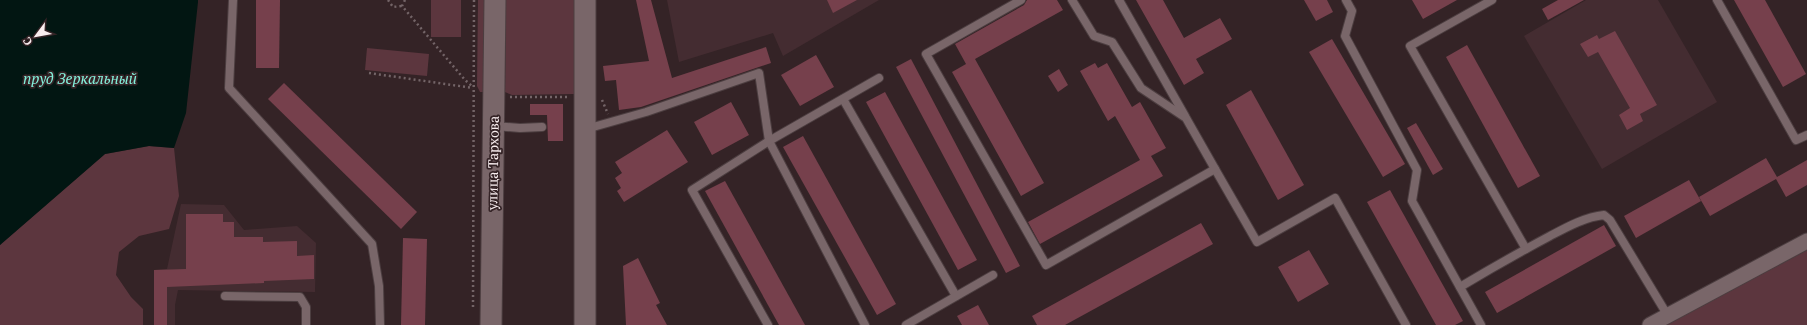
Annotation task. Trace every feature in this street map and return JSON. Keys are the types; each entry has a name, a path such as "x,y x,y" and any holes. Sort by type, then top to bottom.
{"main road":[{"name":"улица Тархова","path":"491,325 495,0"},
{"path":"585,0 584,130 586,325"}],"street":[{"path":"1650,325 1807,241"}],"lane":[{"path":"233,0 229,88 372,244 379,286 380,325"},
{"path":"1021,0 926,54 1046,265 1215,169"},
{"path":"1072,0 1094,36 1112,42 1141,88 1186,118"},
{"path":"1119,0 1257,242 1335,198 1406,325"},
{"path":"1346,0 1352,11 1345,36 1417,170 1412,201 1481,325"},
{"path":"1492,0 1410,46 1526,249"},
{"path":"1717,0 1796,140 1807,135"},
{"path":"584,130 759,73 769,141 865,325"},
{"path":"768,325 692,190 769,141 879,78"},
{"path":"843,99 956,296"},
{"path":"494,126 520,128 542,127"},
{"path":"1460,287 1526,249 1592,216 1604,215 1610,220 1668,316"},
{"path":"906,325 993,275"},
{"path":"225,296 300,297 306,307 306,325"}],"path":[{"path":"388,0 394,7 402,6"},
{"path":"402,6 404,0"},
{"path":"473,310 474,0"},
{"path":"402,6 465,80 474,88"},
{"path":"369,73 474,88"},
{"path":"506,96 575,96"},
{"path":"599,97 603,101 610,122"}],"shaded area":[{"path":"431,0 461,0 461,37 431,37"},
{"path":"478,0 486,0 485,92 480,92 477,86"},
{"path":"506,0 575,0 574,94 512,95 505,92"},
{"path":"667,0 879,0 783,56 773,33 679,62"},
{"path":"1586,0 1658,0 1717,102 1602,169 1524,36"},
{"path":"367,48 429,54 427,76 365,70"},
{"path":"149,146 174,148 179,196 169,229 139,236 119,252 116,275 131,297 143,309 143,325 0,325 0,245 105,154"},
{"path":"181,204 224,205 244,230 297,226 316,243 315,292 178,290 175,305 175,325 154,325 154,270 167,269"},
{"path":"1807,250 1807,325 1665,325"}],"water":[{"name":"пруд Зеркальный","path":"0,0 198,0 198,2 186,113 174,148 149,146 105,154 0,245"}],"building":[{"path":"256,0 280,0 279,68 256,68"},
{"path":"636,0 651,0 672,78 766,47 771,63 641,107 619,110 616,80 605,81 603,66 649,61"},
{"path":"827,0 857,0 833,13"},
{"path":"1027,0 1057,0 1063,10 975,59 1044,183 1021,196 952,72 966,64 955,44 1024,5"},
{"path":"1136,0 1163,0 1184,38 1220,18 1232,39 1196,59 1204,73 1184,85"},
{"path":"1304,0 1327,0 1333,12 1316,21"},
{"path":"1412,0 1457,0 1423,19"},
{"path":"1558,0 1584,0 1548,20 1542,9"},
{"path":"1734,0 1765,0 1806,74 1783,87"},
{"path":"1615,31 1657,105 1640,114 1643,121 1627,130 1619,115 1630,108 1598,52 1588,57 1580,44 1597,35 1599,39"},
{"path":"1332,39 1405,164 1383,177 1309,52"},
{"path":"1467,45 1540,176 1518,188 1446,57"},
{"path":"816,55 834,87 800,106 781,75"},
{"path":"911,59 1020,266 1006,273 896,67"},
{"path":"1095,63 1098,68 1107,63 1132,107 1140,102 1166,148 1151,156 1163,176 1040,244 1028,222 1140,160 1115,116 1108,121 1080,71"},
{"path":"1059,69 1068,85 1058,92 1048,76"},
{"path":"284,83 417,212 401,229 268,99"},
{"path":"1251,90 1304,185 1278,200 1226,105"},
{"path":"885,92 977,260 958,270 866,102"},
{"path":"731,102 749,135 712,155 694,122"},
{"path":"530,104 563,104 563,141 548,141 547,115 530,115"},
{"path":"1416,123 1443,169 1433,175 1407,128"},
{"path":"667,130 688,162 624,202 617,191 621,188 615,178 622,173 615,162"},
{"path":"803,136 896,304 877,315 783,147"},
{"path":"1766,158 1777,177 1807,160 1807,185 1786,197 1776,179 1710,216 1699,197"},
{"path":"1689,180 1701,201 1636,238 1624,216"},
{"path":"725,181 805,325 779,325 705,191"},
{"path":"1390,190 1463,321 1455,325 1436,325 1367,202"},
{"path":"186,214 223,214 223,222 234,222 234,237 263,237 263,242 297,241 297,256 314,255 314,279 264,281 264,283 167,287 167,325 154,325 154,270 186,269"},
{"path":"1201,223 1213,244 1065,325 1037,325 1032,316"},
{"path":"1604,225 1616,246 1497,313 1485,292"},
{"path":"403,238 427,239 425,325 401,325"},
{"path":"1309,250 1329,284 1298,302 1278,267"},
{"path":"638,258 660,303 656,305 667,325 626,325 623,266"},
{"path":"978,305 989,325 962,325 957,316"}]}
